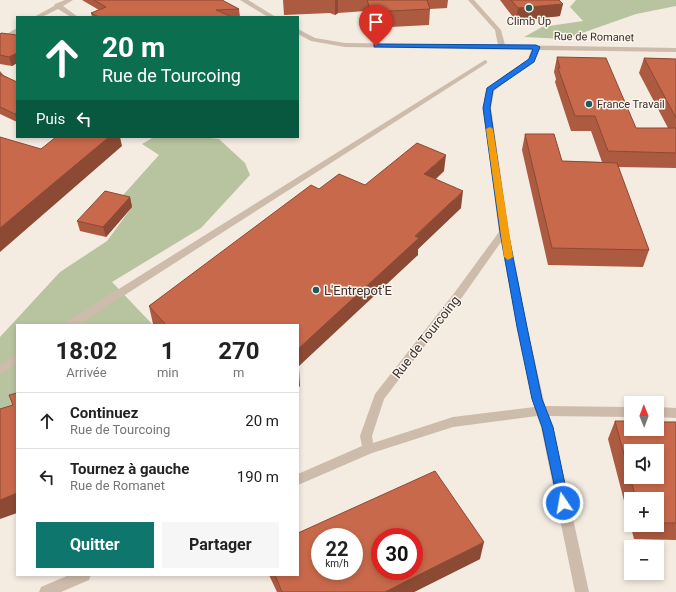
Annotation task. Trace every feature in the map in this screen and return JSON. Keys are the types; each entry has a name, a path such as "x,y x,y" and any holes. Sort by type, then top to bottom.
{"street":[{"path":"39,16 57,5 70,0"},
{"path":"243,0 271,16"},
{"path":"471,0 498,30 502,47"},
{"path":"57,5 74,16"},
{"path":"0,41 16,31"},
{"name":"Rue de Romanet","path":"299,32 313,40 345,45 676,50"},
{"path":"536,47 531,60 490,90 487,108 504,232 522,327 540,411 547,427 582,592"},
{"path":"72,324 485,62"},
{"name":"Rue de Tourcoing","path":"369,449 366,436 379,397 459,294 504,232"},
{"path":"0,370 16,360"},
{"path":"299,480 369,449 453,422 540,411 624,412"},
{"path":"664,412 676,413"},
{"path":"46,592 82,576"}],"green space":[{"path":"576,0 676,0 676,6 636,14 565,39 524,37 542,27 583,21 570,7"},
{"path":"152,138 219,139 245,163 250,175 201,228 112,282 152,324 16,324 16,410 0,418 0,337 60,272 107,241 132,207 116,203 159,155 142,144"}],"building":[{"path":"94,0 222,0 239,9 216,10 230,16 97,16 91,13 106,7"},
{"path":"367,0 427,0 430,9 371,12"},
{"path":"511,0 559,0 563,4 518,8"},
{"path":"0,34 16,35 16,54 9,57 0,55"},
{"path":"557,57 606,58 636,128 676,128 676,153 608,151 595,116 575,116 558,68 560,68"},
{"path":"644,58 676,59 676,118"},
{"path":"0,74 16,82 16,114 0,107"},
{"path":"525,134 554,134 562,161 617,163 649,250 552,248"},
{"path":"0,137 41,149 55,138 108,138 0,228"},
{"path":"417,143 446,155 424,174 463,191 415,236 419,238 299,348 299,324 165,324 149,306 311,185 319,189 339,174 365,185"},
{"path":"105,191 130,197 103,227 77,221"},
{"path":"16,393 16,493 0,500 0,409 13,405 9,395"},
{"path":"615,421 624,421 624,436 664,436 664,422 676,422 676,523 664,523 664,492 634,492 632,484 664,484 664,444 624,444 624,454"},
{"path":"435,471 484,542 423,573 423,528 371,528 371,580 409,580 385,592 282,592 275,576 299,576 299,533"}],"slow traffic":[{"path":"490,129 508,257"}],"place":[{"name":"Climb Up","path":"529,8"},
{"name":"France Travail","path":"589,104"},
{"name":"L'Entrepot'E","path":"316,290"}],"route":[{"path":"376,46 536,47 535,53 531,60 490,90 487,108 504,232 522,327 537,399 540,411 547,427 563,503"}]}
